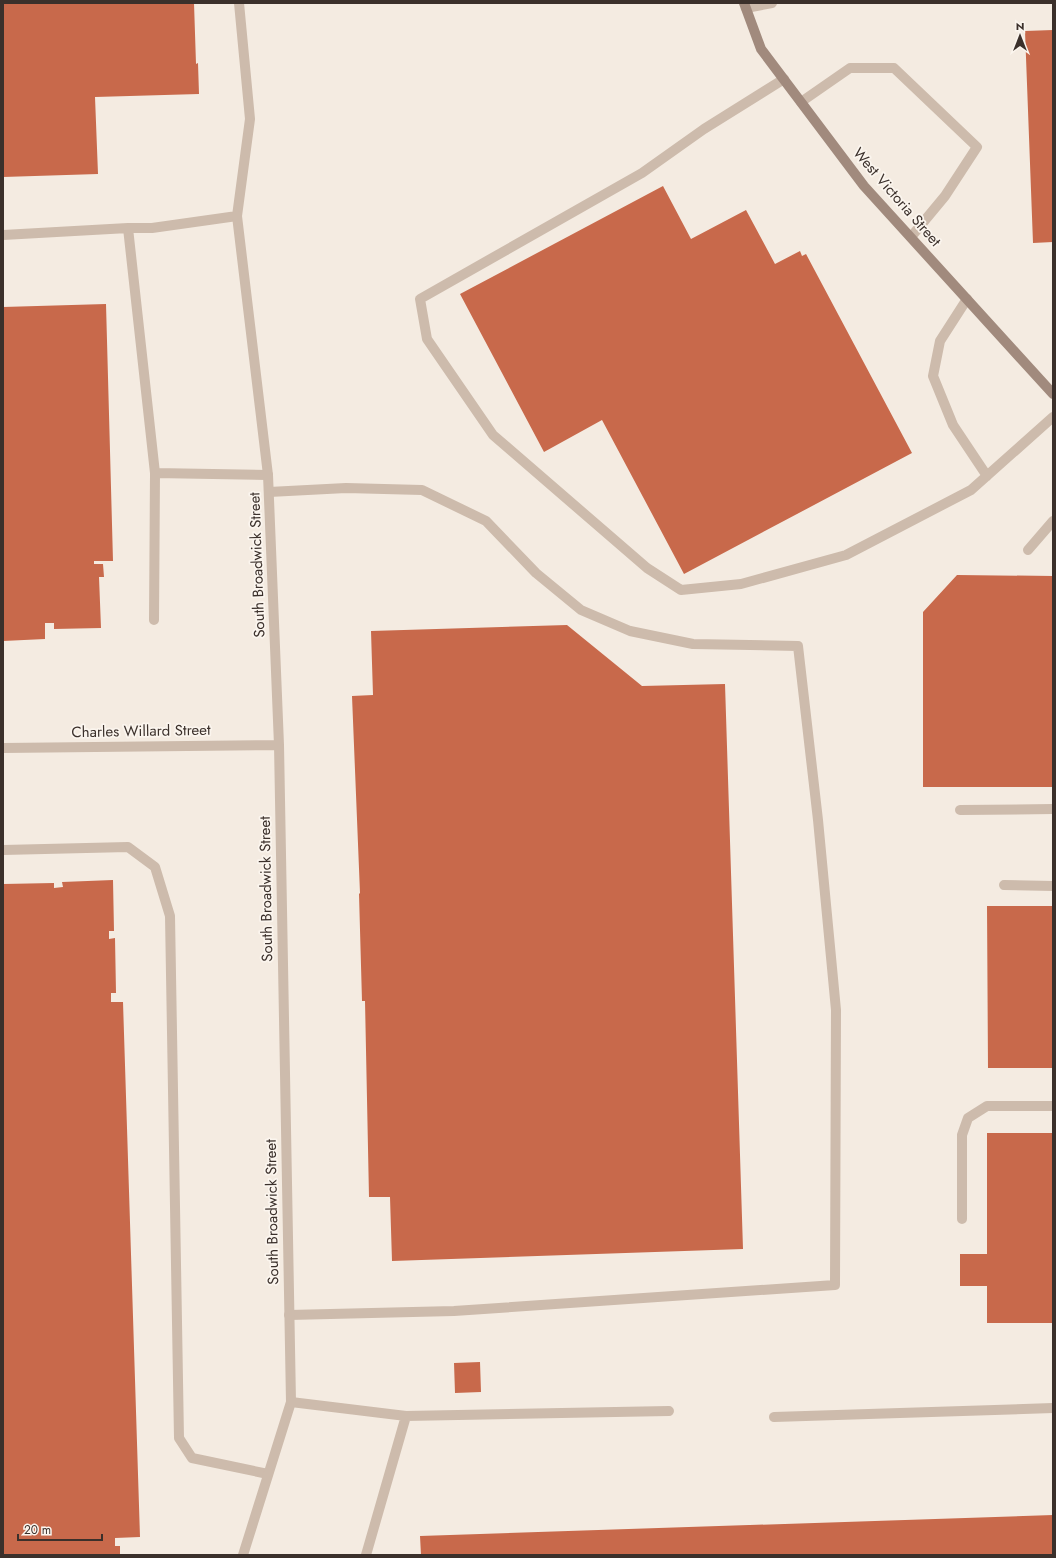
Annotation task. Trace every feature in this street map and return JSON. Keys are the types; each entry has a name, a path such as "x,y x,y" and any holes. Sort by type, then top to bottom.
{"street":[{"name":"South Broadwick Street","path":"239,3 250,119 237,216 269,492 278,745 291,1402 243,1555"},
{"path":"745,6 772,3"},
{"name":"West Victoria Street","path":"745,6 761,49 864,186 1053,394"},
{"path":"801,102 850,68 894,68 977,146 945,196 911,237"},
{"path":"784,79 704,129 642,173 420,299 427,339 493,435 647,568 681,590 742,584 846,556 971,490 1053,417"},
{"path":"3,235 152,228 237,216"},
{"path":"128,228 155,473 154,620"},
{"path":"967,299 940,341 933,376 953,425 987,476"},
{"path":"155,473 268,475"},
{"path":"269,492 346,488 422,490 486,521 536,573 581,610 630,631 693,644 798,646 818,820 836,1010 835,1285 454,1311 289,1315"},
{"path":"1028,550 1053,521"},
{"name":"Charles Willard Street","path":"3,748 278,745"},
{"path":"960,810 1053,809"},
{"path":"3,850 128,847 155,867 170,916 179,1438 192,1458 268,1474"},
{"path":"1004,885 1053,886"},
{"path":"962,1218 962,1135 968,1118 987,1106 1053,1106"},
{"path":"291,1402 406,1416 669,1411"},
{"path":"774,1417 1053,1408"},
{"path":"366,1555 406,1416"}],"building":[{"path":"3,3 194,3 196,64 198,63 199,94 95,97 98,174 3,177"},
{"path":"1053,30 1053,242 1033,243 1025,31"},
{"path":"663,186 691,239 746,210 775,264 800,251 802,256 806,254 912,453 684,574 602,420 544,452 460,294"},
{"path":"106,304 113,561 94,561 94,564 103,564 104,577 99,577 101,628 54,629 54,623 45,623 45,639 3,641 3,307"},
{"path":"957,575 1053,576 1053,787 923,787 923,612"},
{"path":"567,625 642,686 725,684 743,1249 392,1261 390,1197 369,1197 365,1001 362,1001 360,893 352,696 373,695 371,631"},
{"path":"113,880 114,931 109,931 109,939 115,938 116,993 111,993 111,1002 123,1002 140,1537 115,1538 115,1546 120,1546 120,1555 3,1555 3,884 54,883 54,888 63,887 62,882"},
{"path":"987,906 1053,906 1053,1068 988,1068"},
{"path":"987,1133 1053,1133 1053,1323 987,1323 987,1286 960,1286 960,1254 987,1254"},
{"path":"480,1362 481,1392 455,1393 454,1363"},
{"path":"1053,1515 1053,1555 421,1555 420,1536"}]}
